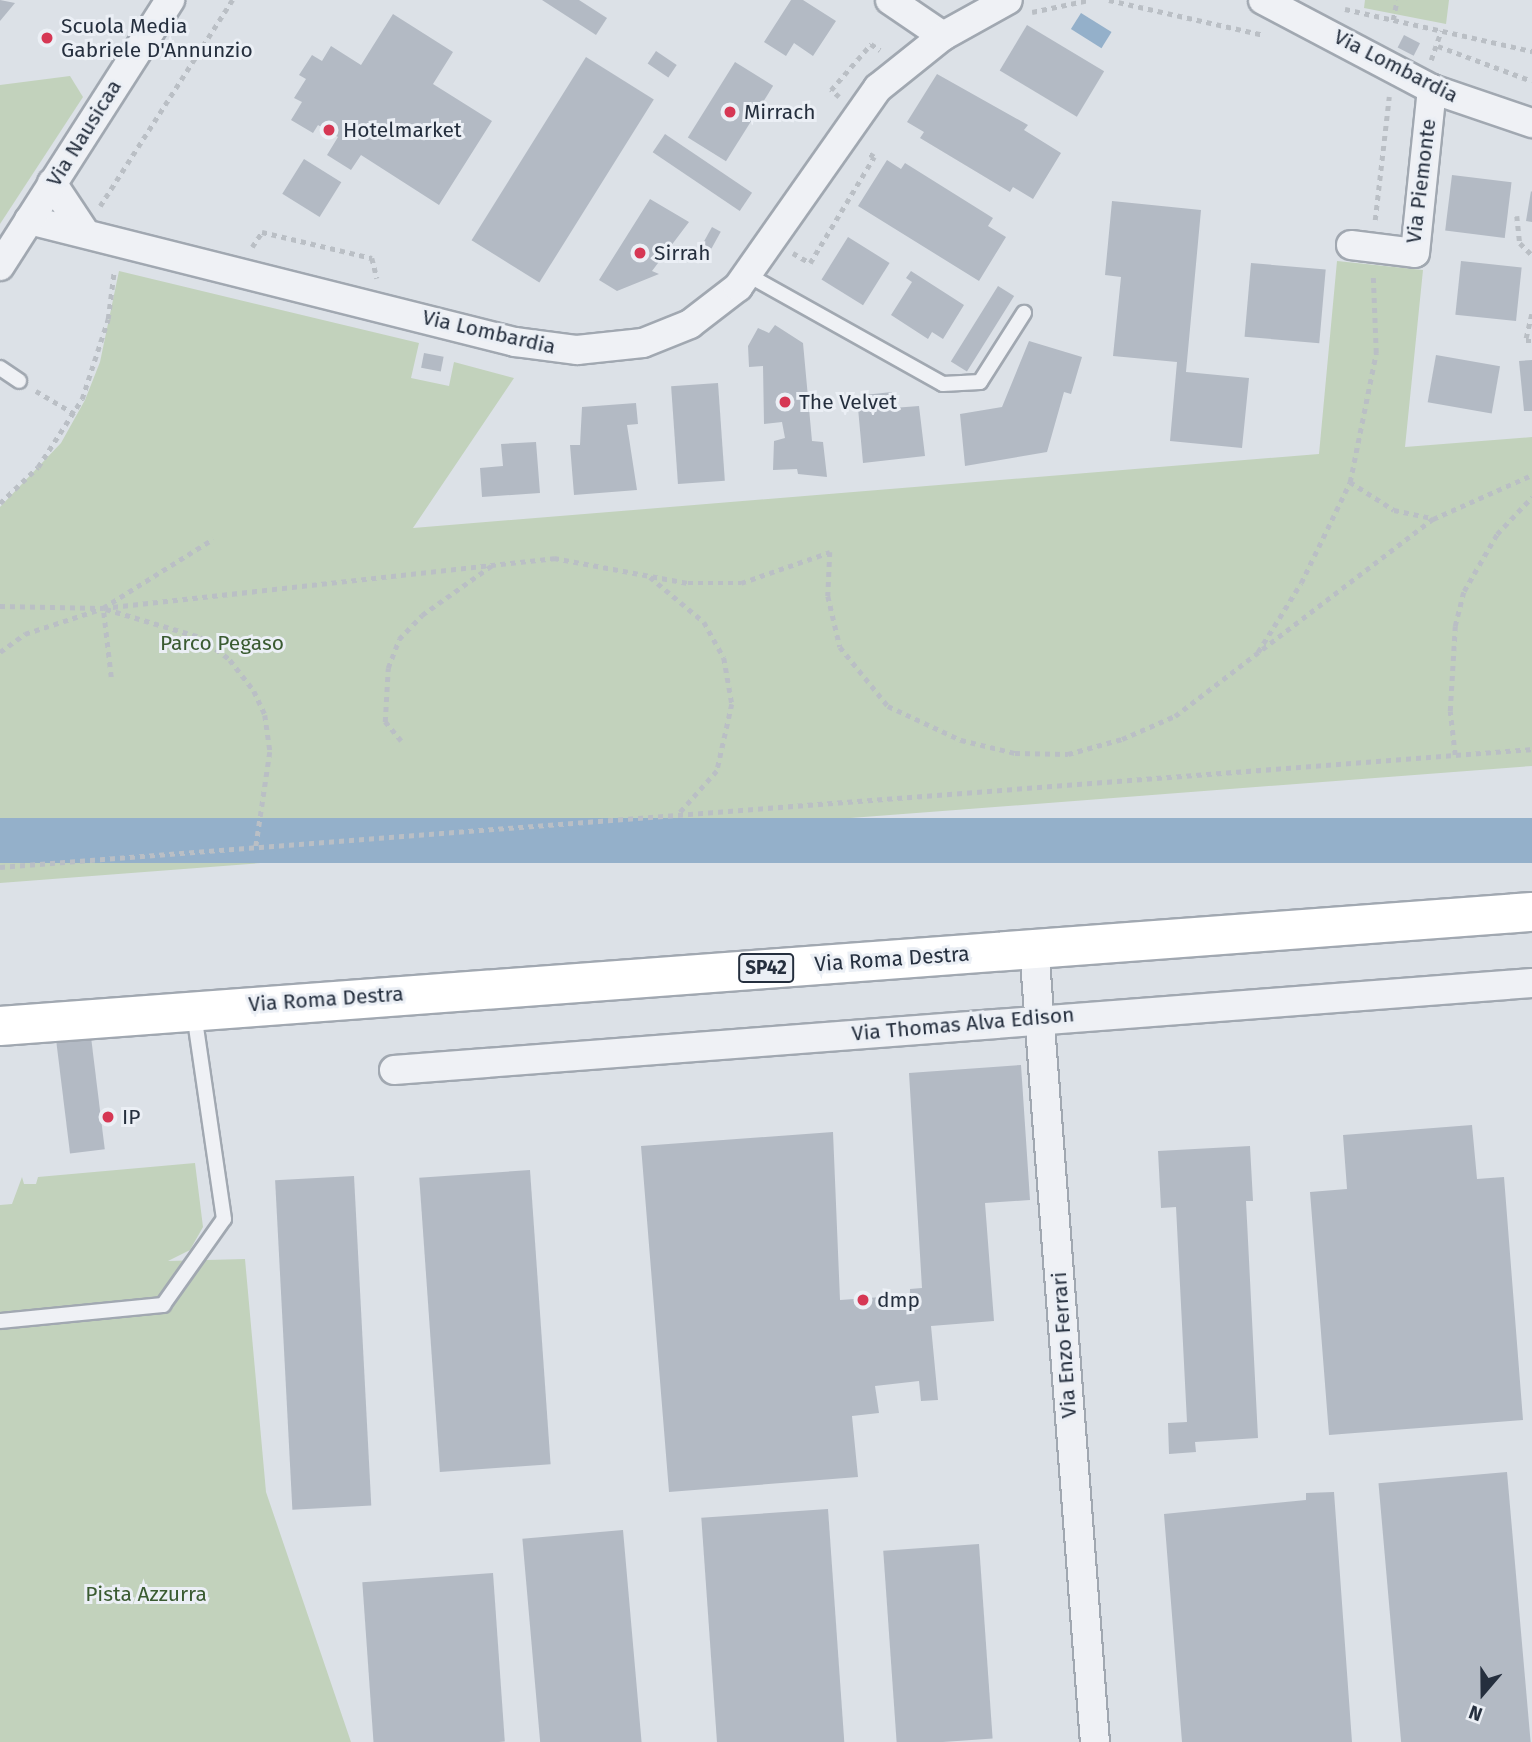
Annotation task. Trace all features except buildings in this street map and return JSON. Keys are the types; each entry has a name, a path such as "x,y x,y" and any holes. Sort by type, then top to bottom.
{"main road":[{"name":"Via Roma Destra","path":"0,1026 193,1009 1532,912"}],"street":[{"name":"Via Nausicaa","path":"0,266 170,0"},
{"path":"890,0 931,28"},
{"name":"Via Lombardia","path":"1263,0 1432,89 1532,123"},
{"name":"Via Lombardia","path":"29,220 84,231 549,348 617,347 670,334 758,281 854,117 904,64 931,28 1014,8"},
{"name":"Via Piemonte","path":"1362,238 1415,253 1432,89"},
{"path":"52,183 84,231"},
{"name":"Via Enzo Ferrari","path":"1034,948 1095,1742"},
{"name":"Via Thomas Alva Edison","path":"394,1070 1039,1017 1532,983"}],"lane":[{"path":"758,281 943,384 980,382 1024,313"},
{"path":"0,368 19,380"},
{"path":"0,1321 163,1306 224,1219 193,1009"}],"path":[{"path":"112,211 99,208 232,0"},
{"path":"1014,8 1089,0"},
{"path":"1109,0 1268,36"},
{"path":"1393,20 1397,0"},
{"path":"1341,8 1532,51"},
{"path":"832,109 839,97 831,90 871,44 881,51 931,28"},
{"path":"1423,62 1429,65 1438,46 1441,31"},
{"path":"1438,46 1532,80"},
{"path":"1362,238 1390,90"},
{"path":"758,281 792,252 810,263 874,157 856,146"},
{"path":"1517,216 1520,243 1532,255"},
{"path":"242,244 252,247 262,232 372,258 378,280 391,283"},
{"path":"0,503 38,467 75,414 100,351 115,260"},
{"path":"1256,656 1301,583 1350,482 1376,353 1373,265"},
{"path":"1532,314 1526,341 1532,341"},
{"path":"49,398 75,414"},
{"path":"0,606 103,608 554,558 649,577 741,583 830,552 828,596 840,647 868,688 921,725 1015,753 1068,754 1122,739 1175,716 1433,519 1532,475"},
{"path":"1350,482 1394,510 1433,519"},
{"path":"1455,755 1450,711 1455,626 1464,591 1497,534 1532,497"},
{"path":"0,652 25,634 103,608 213,540"},
{"path":"401,741 385,722 388,668 399,639 422,615 491,566"},
{"path":"649,577 704,622 724,658 732,704 717,771 677,816"},
{"path":"103,608 111,677"},
{"path":"103,608 201,637 230,660 254,691 265,715 270,752 256,847"},
{"path":"0,867 1532,749"}],"green space":[{"path":"1365,0 1449,0 1446,24 1364,8"},
{"path":"70,76 83,97 0,224 0,85"},
{"name":"Parco Pegaso","path":"1337,261 1423,270 1405,447 1532,437 1532,766 0,883 0,507 61,443 85,400 100,362 119,271 419,343 411,378 449,386 454,362 514,378 413,528 1319,454"},
{"name":"Pista Azzurra","path":"195,1163 203,1227 190,1250 168,1261 245,1259 266,1492 351,1742 0,1742 0,1205 12,1204 22,1177 24,1184 36,1184 38,1177"}],"water":[{"path":"1081,13 1112,32 1101,48 1071,29"},
{"path":"0,818 1532,818 1532,863 0,863"}],"place":[{"name":"Scuola Media Gabriele D'Annunzio","path":"47,38"},
{"name":"Mirrach","path":"730,112"},
{"name":"Hotelmarket","path":"329,130"},
{"name":"Sirrah","path":"640,253"},
{"name":"The Velvet","path":"785,402"},
{"name":"IP","path":"108,1117"},
{"name":"dmp","path":"863,1300"}]}
